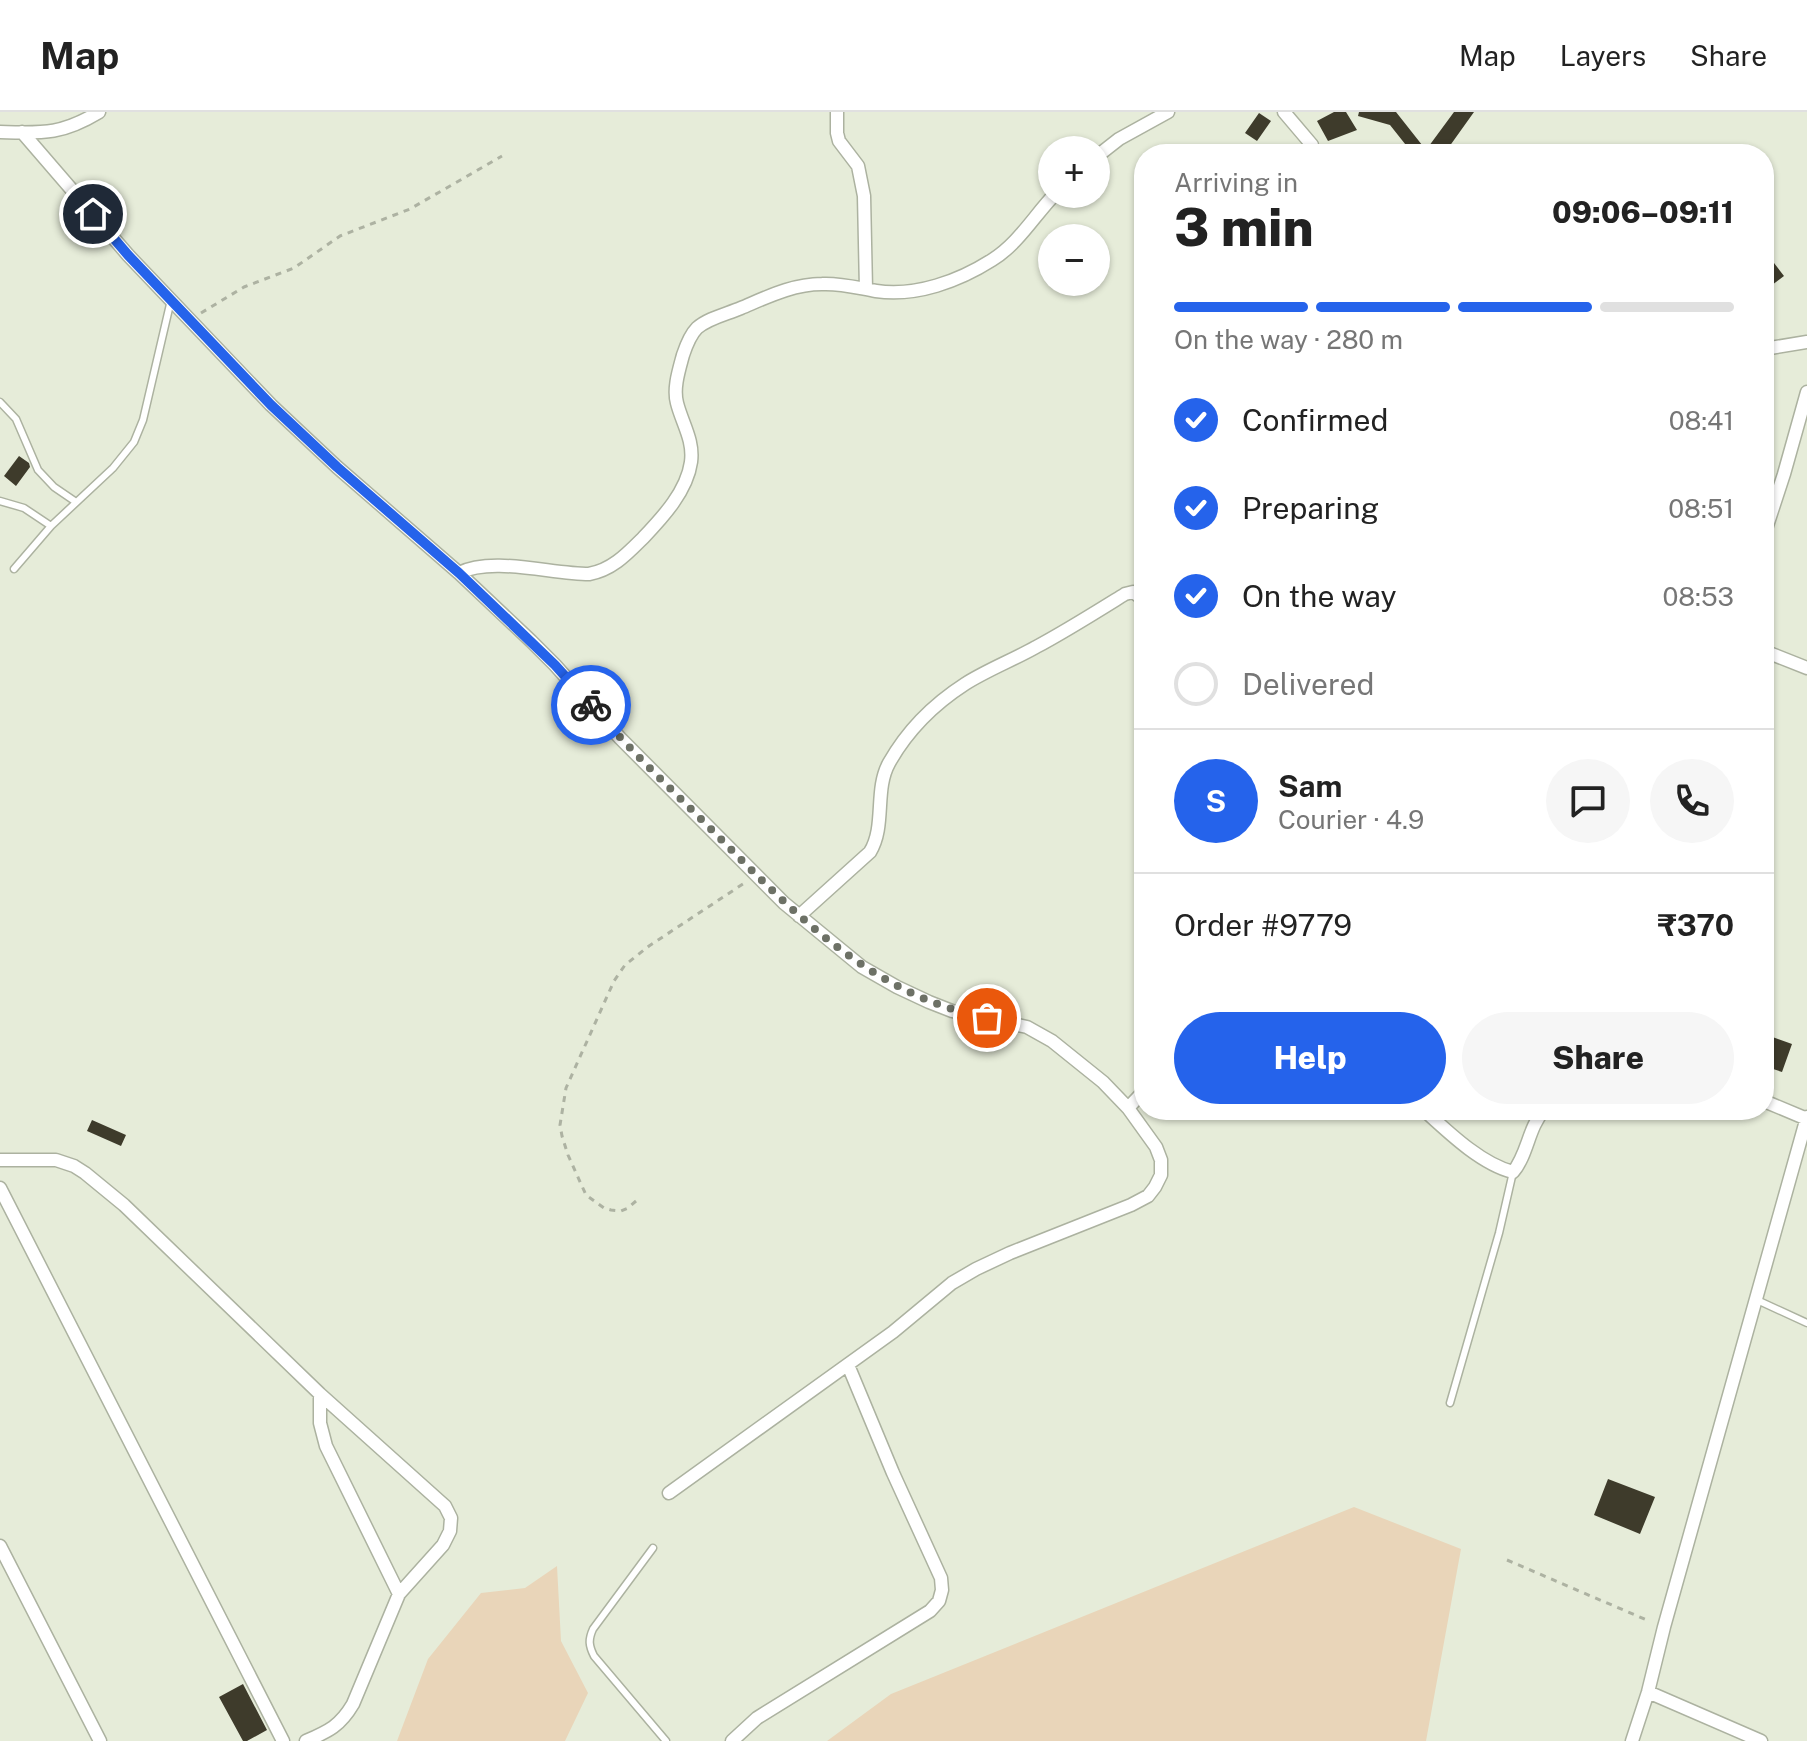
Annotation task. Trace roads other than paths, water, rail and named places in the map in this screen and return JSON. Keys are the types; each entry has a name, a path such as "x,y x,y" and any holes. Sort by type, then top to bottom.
{"street":[{"path":"0,132 58,131 99,112"},
{"path":"837,112 839,141 858,166 864,196 866,289"},
{"path":"1110,146 1141,125 1168,112"},
{"path":"1284,112 1311,144"},
{"path":"22,132 128,255 271,405 459,573 555,665 620,738 799,916 862,967 897,987 952,1011 1027,1027 1052,1041 1103,1082 1134,1116"},
{"path":"459,573 487,566 589,574 604,571 658,522 674,501 689,471 690,436 676,394 680,365 693,332 712,320 788,289 826,283 896,293 944,283 988,263 1011,245 1043,208"},
{"path":"1774,347 1807,342"},
{"path":"1774,502 1807,392"},
{"path":"799,916 870,852 875,841 886,768 895,752 926,715 965,684 1036,647 1125,594 1134,593"},
{"path":"1774,655 1807,668"},
{"path":"1128,1108 1134,1102"},
{"path":"1632,1741 1805,1135 1807,1118 1774,1105"},
{"path":"669,1493 893,1332 952,1283 1010,1253 1148,1196 1161,1175 1161,1160 1156,1147 1137,1120"},
{"path":"1435,1120 1485,1159 1513,1172 1521,1161 1538,1120"},
{"path":"0,1160 56,1160 85,1173 124,1205 320,1394 445,1506 451,1518 450,1531 443,1545 399,1594 353,1704 344,1719 331,1730 306,1741"},
{"path":"0,1188 283,1741"},
{"path":"732,1741 757,1718 930,1611 939,1601 941,1578 848,1365"},
{"path":"320,1394 320,1423 326,1446 399,1594"},
{"path":"0,1546 100,1741"},
{"path":"1648,1692 1761,1741"}],"lane":[{"path":"14,569 51,526 113,468 134,442 143,420 171,300"},
{"path":"0,402 16,419 38,470 54,487 76,502"},
{"path":"0,501 24,508 51,526"},
{"path":"1450,1403 1499,1233 1513,1172"},
{"path":"1757,1300 1807,1323"},
{"path":"653,1548 593,1629 589,1645 594,1656 666,1741"}]}
